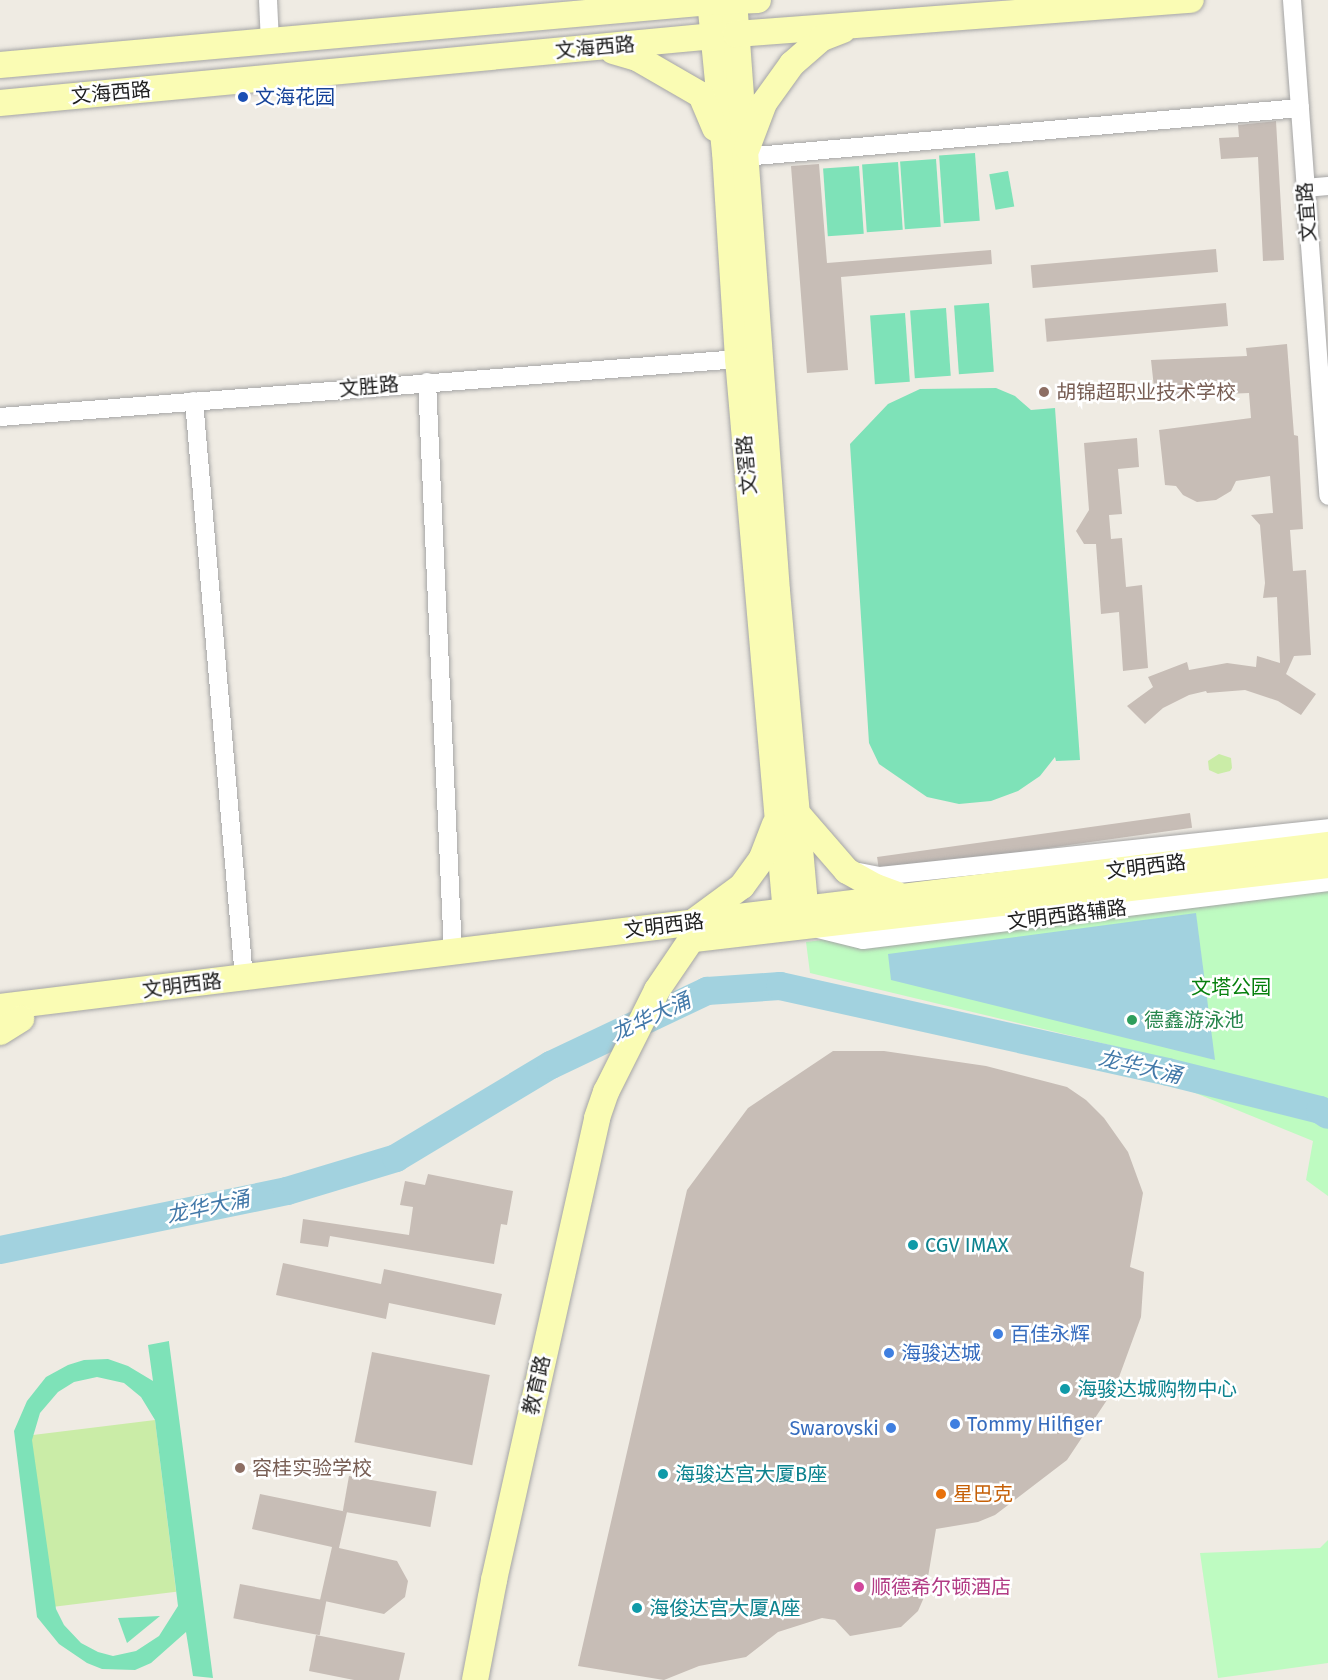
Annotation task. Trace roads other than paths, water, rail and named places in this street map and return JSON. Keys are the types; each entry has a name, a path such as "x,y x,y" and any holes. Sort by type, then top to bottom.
{"street":[{"path":"268,0 270,42"},
{"name":"文海西路","path":"0,103 724,36 1191,0"},
{"name":"文宜路","path":"1292,0 1328,496"},
{"name":"文海西路","path":"0,64 270,42 630,5 729,1"},
{"name":"文滘路","path":"729,1 724,36 787,813"},
{"path":"735,154 764,103 792,64 822,38 854,25"},
{"path":"601,48 637,58 701,95 735,154"},
{"path":"735,154 1299,108"},
{"name":"文滘路","path":"735,154 738,359 797,919"},
{"path":"1305,188 1328,186"},
{"name":"文胜路","path":"0,417 738,359"},
{"path":"427,382 453,953"},
{"path":"194,401 244,978"},
{"path":"692,931 742,886 762,858 787,813 847,871 876,887 901,896"},
{"path":"847,871 880,876 1328,828"},
{"name":"文明西路","path":"797,919 901,896 1328,845"},
{"name":"文明西路","path":"6,1014 797,919 1328,865"},
{"name":"文明西路辅路","path":"797,919 863,940 1328,882"},
{"name":"文明西路","path":"6,1014 244,978 453,953 692,931"},
{"name":"教育路","path":"475,1680 494,1580 597,1118 606,1092 657,990 692,931"}],"water":[{"name":"德鑫游泳池","path":"1196,913 1215,1060 891,980 888,954"}],"waterway":[{"name":"龙华大涌","path":"0,1250 287,1191 396,1158 551,1065 707,991 780,986 1168,1072 1320,1110 1328,1115"}],"place":[{"name":"文海花园","path":"243,97"},
{"name":"胡锦超职业技术学校","path":"1044,392"},
{"name":"德鑫游泳池","path":"1132,1020"},
{"name":"CGV IMAX","path":"913,1245"},
{"name":"百佳永辉","path":"998,1334"},
{"name":"海骏达城","path":"889,1353"},
{"name":"海骏达城购物中心","path":"1065,1389"},
{"name":"Tommy Hilfiger","path":"955,1424"},
{"name":"Swarovski","path":"891,1428"},
{"name":"容桂实验学校","path":"240,1468"},
{"name":"海骏达宫大厦B座","path":"663,1474"},
{"name":"星巴克","path":"941,1494"},
{"name":"顺德希尔顿酒店","path":"859,1587"},
{"name":"海俊达宫大厦A座","path":"637,1608"}],"park label":[{"name":"文塔公园","path":"1231,987"}]}
